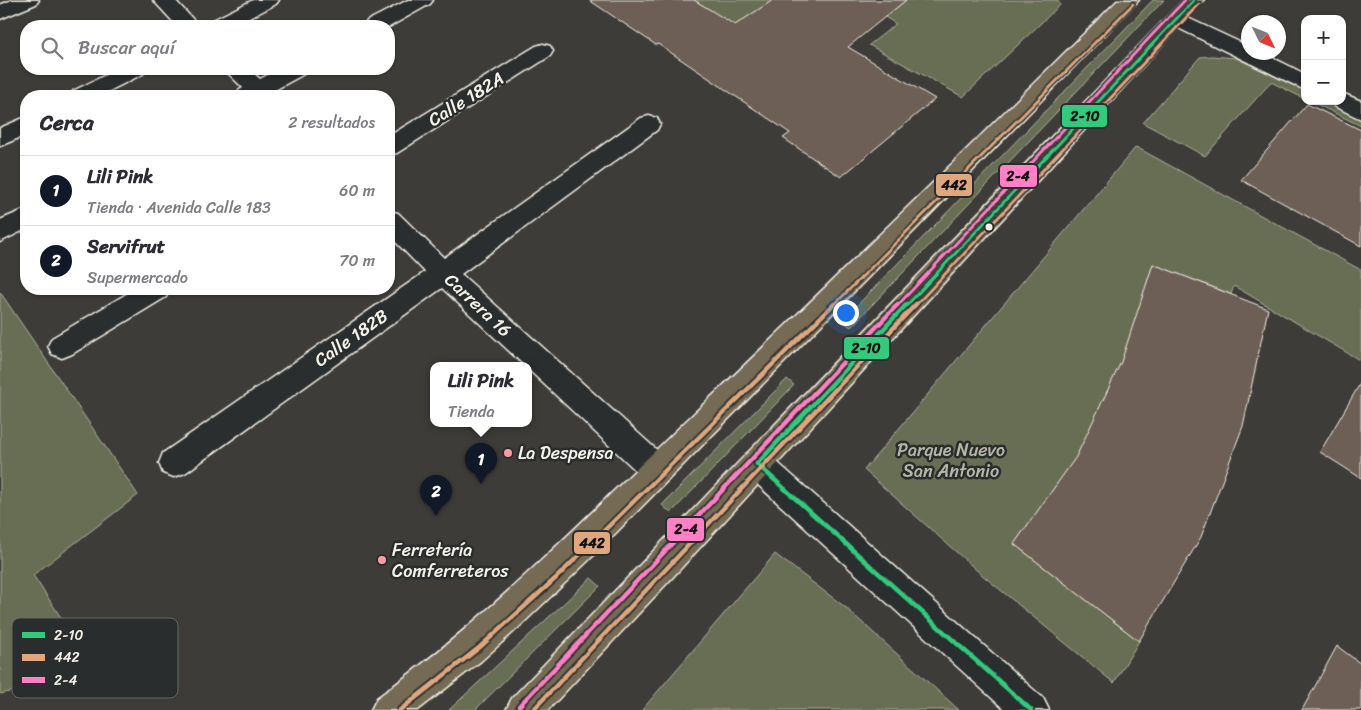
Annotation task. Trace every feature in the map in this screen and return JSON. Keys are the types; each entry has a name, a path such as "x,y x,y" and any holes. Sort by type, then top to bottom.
{"main road":[{"path":"524,710 1194,0"},
{"path":"389,710 420,689 483,638 883,248 1127,1"}],"street":[{"path":"0,13 29,0"},
{"path":"163,0 183,20"},
{"path":"230,20 269,0"},
{"path":"385,20 423,0"},
{"path":"1176,19 1301,81"},
{"name":"Calle 182A","path":"395,143 543,51"},
{"path":"93,90 123,75"},
{"path":"240,75 253,90"},
{"path":"262,90 286,75"},
{"path":"1346,103 1361,111"},
{"name":"Calle 182B","path":"174,463 443,273 649,124"},
{"path":"0,138 20,127"},
{"path":"0,232 20,221"},
{"name":"Carrera 16","path":"395,226 443,273 657,470"},
{"path":"62,346 147,295"},
{"path":"757,464 1031,710"}],"green space":[{"path":"694,0 773,0 722,34 710,10"},
{"path":"906,0 1058,0 1060,5 963,97 869,45 896,24 885,17"},
{"path":"1153,0 1164,0 851,327 842,321"},
{"path":"1200,57 1236,58 1301,89 1301,97 1271,82 1205,156 1143,123"},
{"path":"1318,105 1333,105 1361,119 1361,126"},
{"name":"Parque Nuevo San Antonio","path":"1136,147 1361,270 1361,361 1234,286 1231,294 1153,264 1126,352 1083,448 1014,544 1139,641 1114,683 981,574 864,470"},
{"path":"0,292 138,495 33,575 61,618 12,618 12,691 0,694"},
{"path":"787,379 794,385 671,513 662,505"},
{"path":"775,554 845,607 959,710 642,710"},
{"path":"591,578 600,586 475,710 449,710"}],"building":[{"path":"589,0 694,0 735,25 773,0 906,0 848,47 935,99 841,177 783,138 790,133"},
{"path":"1306,105 1361,130 1361,246 1241,180"},
{"path":"1153,264 1268,309 1243,426 1201,537 1139,641 1014,544 1076,457 1121,362"},
{"path":"1361,382 1361,478 1320,452"},
{"path":"1337,646 1361,664 1361,710 1302,710"}],"transit line":[{"name":"2-4","path":"519,706 1185,0"},
{"name":"2-10","path":"757,464 1194,0"},
{"name":"442","path":"400,710 480,647 556,578 919,220 1133,4"},
{"name":"442","path":"533,710 1199,4"},
{"name":"2-10","path":"757,464 1031,710"}],"place":[{"name":"La Despensa","path":"508,453"},
{"name":"Lili Pink","path":"481,484"},
{"name":"Servifrut","path":"436,516"},
{"name":"Ferretería Comferreteros","path":"382,560"}]}
